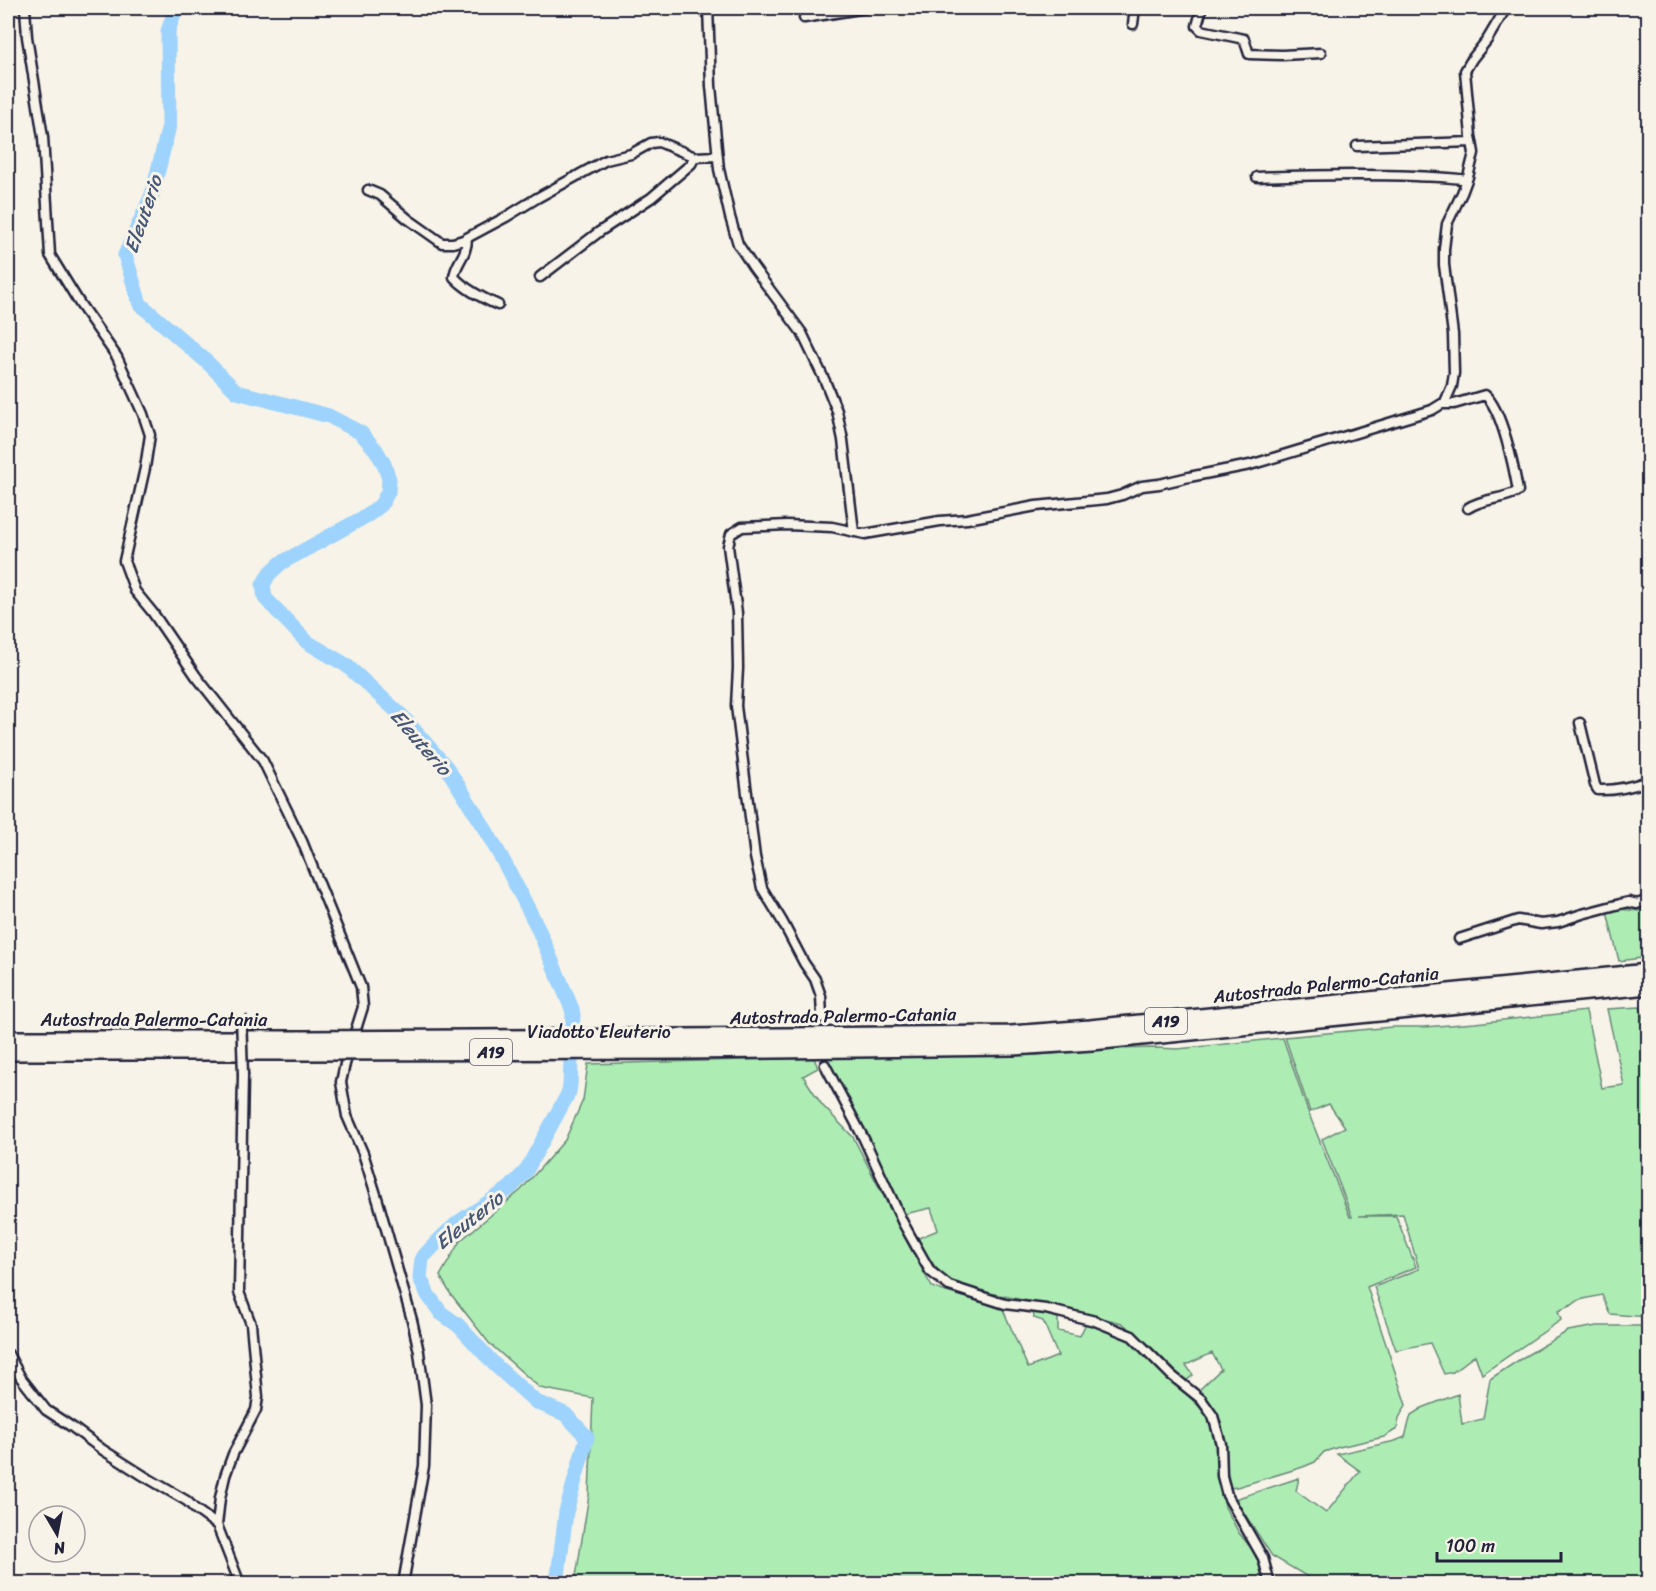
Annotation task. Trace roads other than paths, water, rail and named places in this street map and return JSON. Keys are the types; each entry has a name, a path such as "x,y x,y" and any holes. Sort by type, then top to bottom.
{"highway":[{"name":"Autostrada Palermo-Catania","path":"683,1044 1022,1033 1090,1028 1648,972"},
{"name":"Autostrada Palermo-Catania","path":"683,1044 1024,1047 1648,986"},
{"name":"Autostrada Palermo-Catania","path":"8,1040 300,1046"},
{"name":"Viadotto Eleuterio","path":"300,1046 683,1044"},
{"name":"Autostrada Palermo-Catania","path":"8,1052 300,1046"}],"street":[{"path":"25,8 27,37 43,137 50,255 80,304 117,357 150,435 124,561 135,591 196,676 263,761 302,841 361,987 363,1007 341,1082 347,1116 363,1153 412,1320 426,1405 424,1466 403,1584"},
{"path":"708,8 711,86 718,156 725,197 738,244 802,333 814,355 837,411 843,440 854,532"},
{"path":"804,18 866,8"},
{"path":"1133,24 1135,8"},
{"path":"1202,8 1197,26 1201,30 1244,39 1249,54 1321,53"},
{"path":"822,1017 821,996 815,979 762,888 756,863 736,706 737,613 728,546 731,534 741,527 796,525 832,527 865,534 1036,506 1107,499 1142,486 1250,465 1421,414 1445,402 1452,386 1455,366 1444,249 1447,224 1467,180 1474,153 1466,71 1506,8"},
{"path":"368,190 380,195 408,219 442,243 453,243 467,238 606,160 631,154 651,143 659,142 696,157 718,156"},
{"path":"1357,146 1472,142"},
{"path":"540,277 599,232 651,198 691,164 696,157"},
{"path":"1257,177 1397,176 1452,177 1467,180"},
{"path":"467,238 467,248 455,269 454,277 460,284 498,305"},
{"path":"1442,404 1454,404 1485,395 1490,399 1497,413 1511,457 1518,491 1512,495 1474,504 1468,508"},
{"path":"1579,719 1598,790 1631,787 1648,781"},
{"path":"1459,939 1518,920 1541,924 1558,922 1620,904 1629,902 1637,904 1648,900"},
{"path":"240,1584 217,1526 225,1476 233,1454 256,1410 258,1397 251,1324 239,1292 243,1074 241,1015"},
{"path":"825,1065 864,1139 903,1223 930,1271 949,1286 1005,1304 1046,1309 1095,1321 1132,1336 1201,1399 1214,1416 1221,1444 1222,1476 1227,1495 1263,1558 1270,1584"},
{"path":"8,1354 21,1378 46,1410 72,1426 103,1450 187,1500 217,1526"}],"waterway":[{"name":"Eleuterio","path":"176,8 168,31 169,126 152,195 125,255 140,304 206,361 237,392 329,416 361,433 376,450 389,479 388,492 381,505 368,515 281,563 269,574 263,585 265,598 307,642 346,665 401,715 447,768 505,864 537,926 572,1009 569,1092 526,1171 510,1188 459,1222 444,1235 422,1258 420,1278 428,1295 441,1313 458,1325 495,1365 536,1402 565,1414 587,1437 566,1512 557,1584"}],"tunnel":[{"path":"822,1017 825,1065"}]}
